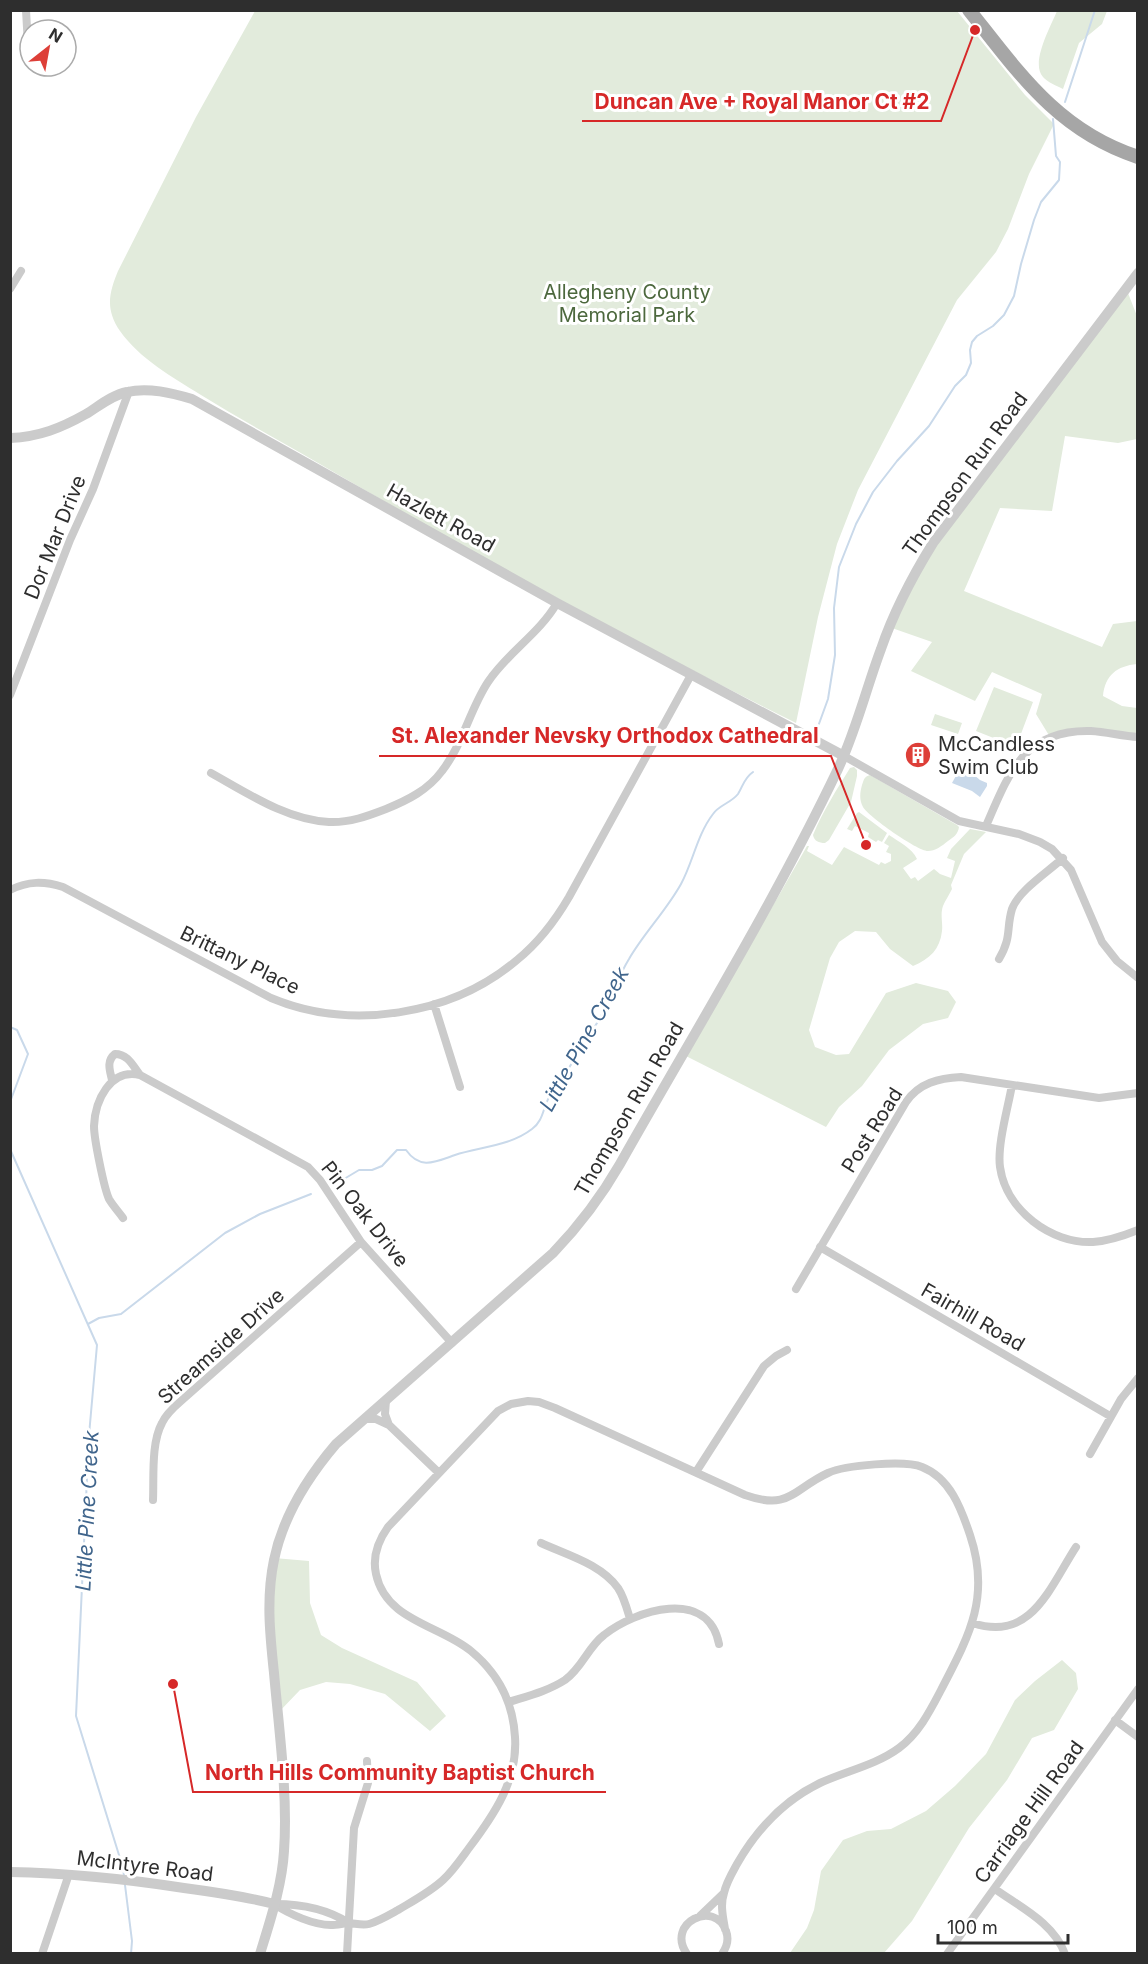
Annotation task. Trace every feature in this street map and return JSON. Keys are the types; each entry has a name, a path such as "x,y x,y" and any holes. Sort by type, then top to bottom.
{"main road":[{"path":"969,10 1020,74 1056,112 1092,137 1137,157"}],"street":[{"path":"10,289 21,271"},
{"name":"Thompson Run Road","path":"260,1953 283,1864 285,1839 284,1798 268,1610 274,1558 286,1523 312,1474 336,1444 553,1253 577,1228 599,1199 773,895 844,756 889,627 914,573 933,543 1137,273"},
{"name":"Hazlett Road","path":"10,438 33,437 46,433 84,415 111,398 129,391 148,390 192,399 558,603 844,756"},
{"name":"Dor Mar Drive","path":"10,695 70,540 93,489 129,391"},
{"path":"211,773 285,811 319,821 355,819 405,801 423,790 442,771 459,743 489,681 547,621 558,603"},
{"name":"Brittany Place","path":"10,890 21,885 35,883 63,887 271,998 305,1009 342,1015 372,1015 411,1011 434,1004 464,993 502,972 523,955 547,930 569,897 692,675"},
{"path":"986,826 1005,784 1026,753 1040,741 1060,734 1083,731 1137,737"},
{"path":"844,756 959,821 986,826 1040,842 1053,849 1075,878 1102,942 1117,961 1137,978"},
{"path":"999,958 1006,947 1014,904 1027,889 1062,858"},
{"path":"434,1004 460,1087"},
{"name":"Pin Oak Drive","path":"123,1218 109,1198 94,1122 97,1110 112,1080 109,1064 115,1054 124,1055 140,1075 304,1163 320,1180 361,1242 452,1343"},
{"path":"112,1080 126,1074 140,1075"},
{"name":"Post Road","path":"796,1289 906,1102 918,1089 940,1079 961,1077 1099,1098 1137,1094"},
{"path":"1012,1085 1001,1143 1000,1165 1005,1187 1017,1208 1056,1235 1083,1242 1105,1241 1137,1230"},
{"name":"Streamside Drive","path":"153,1500 157,1435 169,1412 361,1242"},
{"name":"Fairhill Road","path":"820,1247 1110,1416"},
{"path":"696,1472 764,1366 787,1350"},
{"path":"1090,1454 1110,1416 1137,1378"},
{"path":"386,1400 385,1414 389,1425"},
{"path":"719,1644 710,1622 702,1616 689,1610 668,1608 630,1619 603,1635 577,1670 563,1681 544,1691 509,1702 498,1680 479,1658 456,1641 400,1611 385,1595 378,1580 375,1558 381,1538 393,1522 498,1411 511,1404 528,1401 546,1404 746,1495 773,1501 789,1498 824,1475 842,1469 903,1463 929,1470 944,1482 953,1494 972,1540 979,1580 973,1623 967,1640 936,1699 910,1739 891,1753 818,1784 782,1807 753,1838 735,1867 724,1893 722,1913 727,1944 722,1953"},
{"path":"365,1419 376,1419 389,1425 439,1473"},
{"path":"541,1543 593,1567 609,1578 621,1594 630,1619"},
{"path":"973,1623 988,1628 999,1628 1024,1620 1038,1608 1076,1547"},
{"name":"Carriage Hill Road","path":"947,1953 1137,1689"},
{"name":"McIntyre Road","path":"10,1872 69,1874 134,1880 222,1893 274,1905 291,1916 331,1926 371,1923 425,1894 448,1876 476,1840 501,1800 511,1775 515,1740 509,1702"},
{"path":"1115,1720 1137,1737"},
{"path":"347,1953 354,1828 369,1783 367,1761"},
{"path":"42,1953 69,1874"},
{"path":"994,1889 1046,1925 1057,1936 1065,1953"},
{"path":"684,1951 681,1939 684,1929 690,1921 699,1916 724,1893"},
{"path":"699,1916 714,1918 725,1929"}],"green space":[{"name":"Allegheny County Memorial Park","path":"255,11 957,11 1025,95 1054,124 1029,174 1008,229 996,252 957,300 858,490 837,544 818,617 796,723 545,592 237,417 157,367 120,331 110,308 112,287 118,271 196,117"},
{"path":"1057,11 1107,11 1102,24 1079,43 1063,89 1043,77 1039,63 1043,44"},
{"path":"1126,288 1137,316 1137,439 1118,443 1065,436 1052,511 1000,508 964,591 1102,647 1113,624 1137,621 1137,664 1118,669 1113,673 1106,682 1103,696 1122,706 1137,708 1137,737 1095,731 1050,737 1036,714 1042,694 992,672 975,701 911,671 932,642 889,627 914,573"},
{"path":"994,687 1033,702 1016,747 976,731"},
{"path":"935,714 962,723 958,734 931,725"},
{"path":"854,767 857,770 857,776 851,802 829,840 821,843 814,839 813,835 830,800 850,768"},
{"path":"870,775 957,825 959,827 957,833 941,846 928,851 893,832 863,807 860,796 862,785 864,778"},
{"path":"859,812 887,833 882,842 878,840 876,842 868,837 869,833 855,826 852,831 847,829"},
{"path":"970,829 986,832 964,854 951,885 952,889 943,906 939,943 929,957 913,966 890,949 876,932 855,931 839,942 830,958 809,1030 815,1047 836,1055 849,1054 886,993 916,983 948,991 956,1002 948,1018 923,1024 889,1050 862,1086 839,1107 826,1127 682,1054 807,846 809,846 807,851 832,865 844,847 879,865 881,862 885,864 891,861 891,854 886,852 889,846 884,843 889,835 909,848 917,859 903,868 911,879 915,877 918,881 934,869 951,878 955,861 947,858 951,849"},
{"path":"274,1558 309,1561 310,1603 321,1635 342,1648 417,1682 446,1716 430,1731 385,1694 350,1684 326,1682 300,1690 277,1714 273,1670"},
{"path":"1062,1660 1076,1673 1078,1689 1054,1730 1032,1738 1007,1780 969,1828 912,1921 884,1953 790,1953 807,1928 814,1910 821,1871 843,1840 867,1831 891,1829 926,1811 955,1786 986,1754 1015,1700"}],"water":[{"path":"962,765 987,783 980,797 952,783"}],"waterway":[{"name":"Little Pine Creek","path":"1065,102 1095,10"},
{"name":"Little Pine Creek","path":"816,732 828,699 835,655 834,608 839,567 856,524 873,492 929,426 955,386 966,375 971,363 972,342 1004,315 1014,296 1034,220 1041,202 1059,180 1060,162 1056,156 1053,119"},
{"name":"Little Pine Creek","path":"339,1182 359,1170 372,1170 382,1166 397,1150 406,1150 422,1162 434,1162 505,1143 536,1126 548,1098 605,1009 629,959 681,884 708,822 716,811 738,794 746,779 753,772"},
{"path":"10,1027 17,1030 28,1054 10,1102"},
{"name":"Little Pine Creek","path":"10,1149 97,1345 89,1435 76,1716 124,1876"},
{"name":"Little Pine Creek","path":"88,1324 99,1318 121,1314 225,1233 260,1214 311,1194"},
{"name":"Little Pine Creek","path":"125,1885 132,1941 131,1954"}],"place":[{"name":"Duncan Ave + Royal Manor Ct #2","path":"975,30"},
{"name":"McCandless Swim Club","path":"918,755"},
{"name":"St. Alexander Nevsky Orthodox Cathedral","path":"866,845"},
{"name":"North Hills Community Baptist Church","path":"173,1684"}]}
